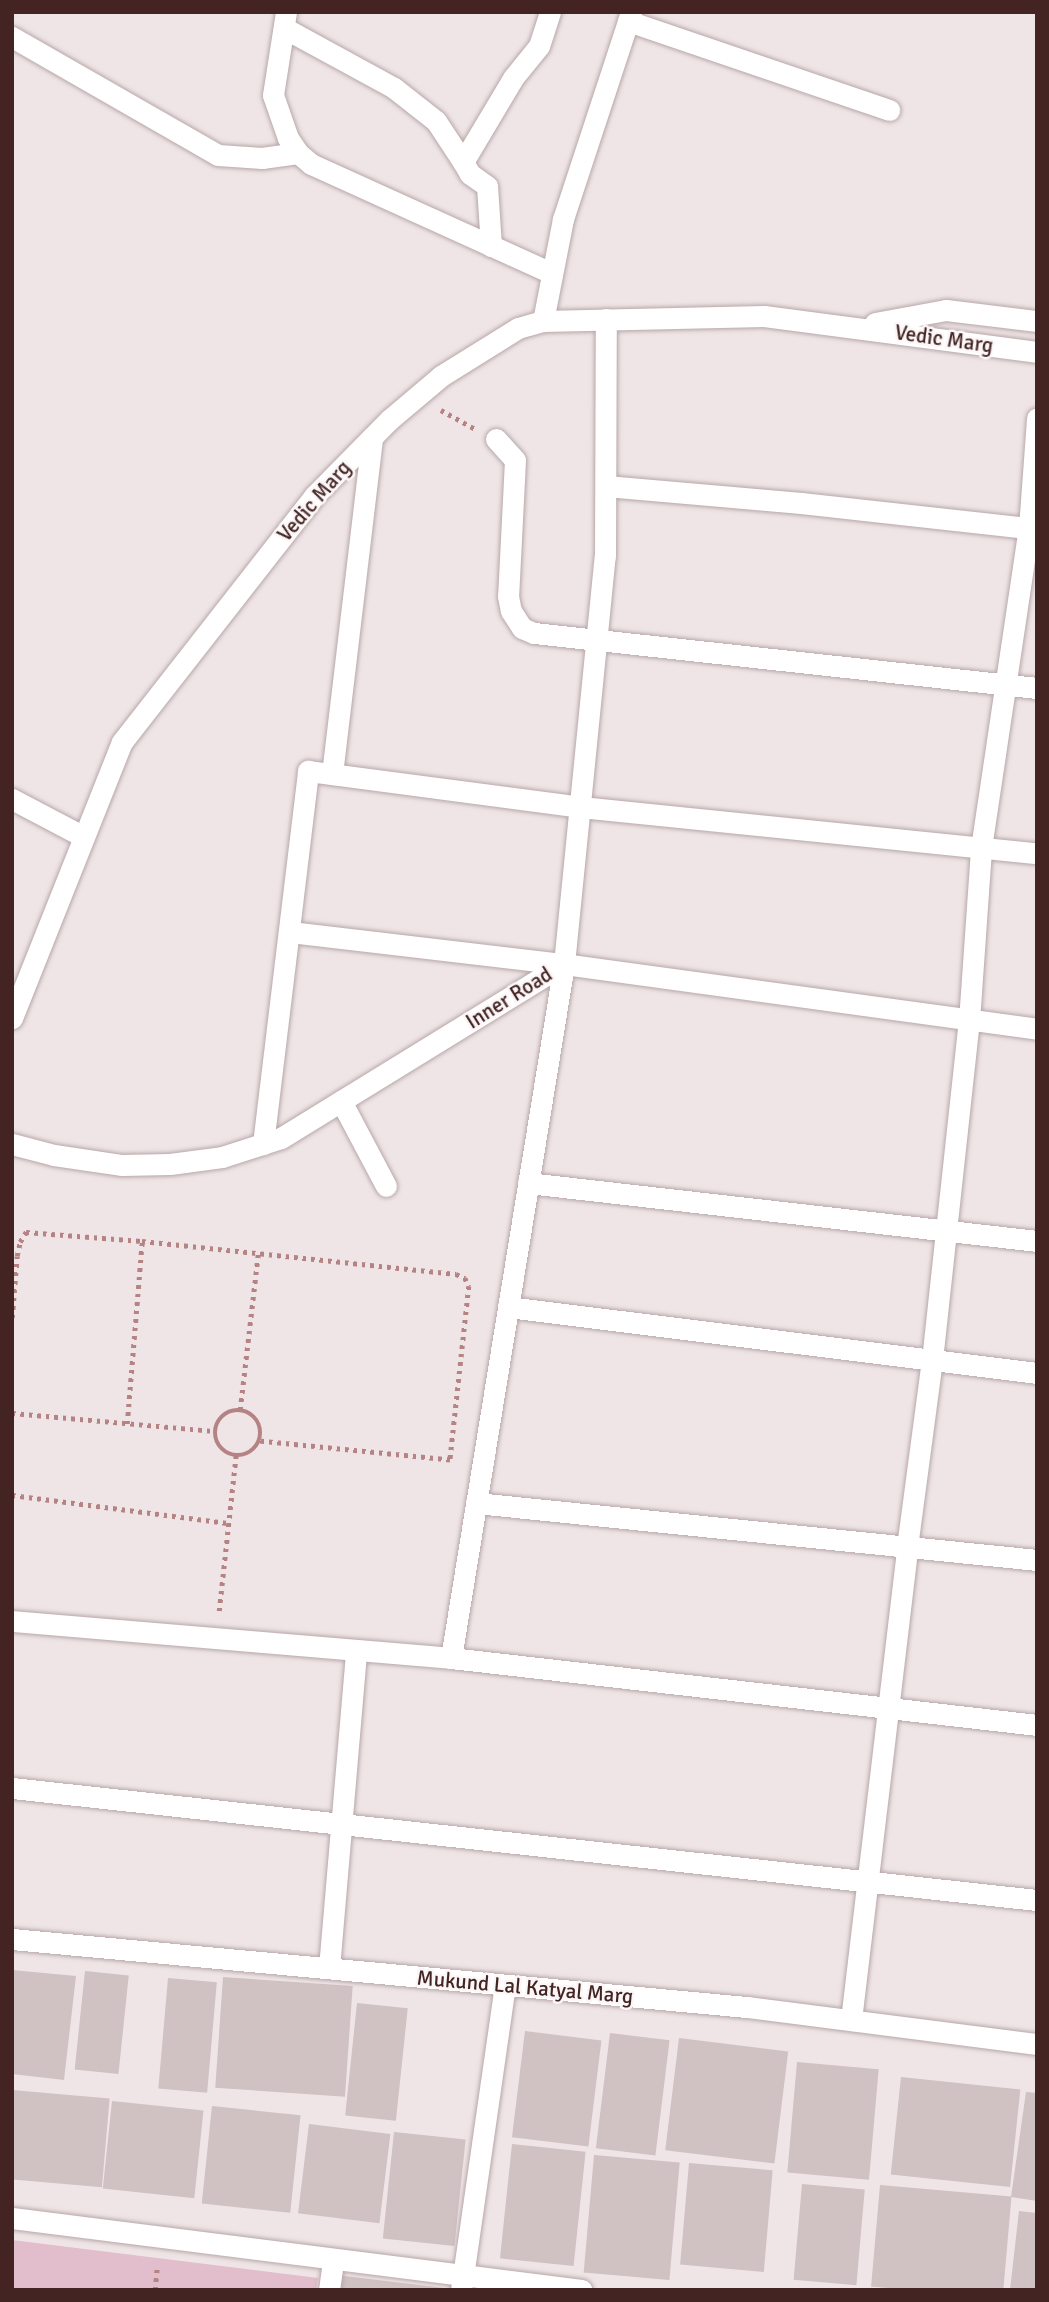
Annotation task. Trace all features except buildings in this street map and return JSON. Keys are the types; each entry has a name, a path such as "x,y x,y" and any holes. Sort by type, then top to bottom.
{"street":[{"path":"463,162 513,78 539,46 550,12"},
{"path":"543,321 563,219 630,17 889,110"},
{"path":"491,246 487,186 470,174 436,121 394,88 286,21 273,95 288,138 298,153 311,164 491,246 551,273"},
{"path":"12,37 218,155 262,158 298,153"},
{"name":"Vedic Marg","path":"852,327 946,310 1037,320"},
{"name":"Vedic Marg","path":"12,1017 17,991 122,742 314,496 372,437 441,376 517,328 543,321 764,316 1037,352"},
{"path":"451,1658 564,964 595,640 606,556 606,319"},
{"path":"851,2020 932,1360 969,1021 981,848 1004,684 1033,529 1037,418"},
{"path":"332,774 372,437"},
{"path":"496,439 514,460 508,596 515,620 534,633 1037,688"},
{"path":"606,486 801,503 1033,529"},
{"path":"263,1144 309,771 581,807 1037,853"},
{"path":"12,799 84,837"},
{"path":"290,932 564,964"},
{"name":"Inner Road","path":"12,1144 54,1155 134,1165 170,1164 222,1157 263,1144 281,1138 564,964 1037,1029"},
{"path":"341,1101 386,1186"},
{"path":"528,1183 1037,1241"},
{"path":"508,1307 1037,1373"},
{"path":"476,1503 1037,1560"},
{"path":"12,1621 451,1658 1037,1725"},
{"path":"329,1968 356,1650"},
{"path":"12,1788 1037,1900"},
{"name":"Mukund Lal Katyal Marg","path":"12,1939 733,2006 1037,2044"},
{"path":"462,2283 505,1985"},
{"path":"12,2218 333,2260 462,2283 581,2290"},
{"path":"329,2290 333,2260"}],"path":[{"path":"416,397 496,439"},
{"path":"12,1318 17,1256 20,1241 26,1233 142,1241 456,1274 465,1278 469,1286 450,1460 259,1441"},
{"path":"127,1424 142,1241"},
{"path":"240,1410 258,1254"},
{"path":"240,1410 256,1419 259,1441 250,1452 236,1455 223,1450 215,1431 221,1417 240,1410"},
{"path":"12,1413 215,1431"},
{"path":"219,1615 236,1455"},
{"path":"12,1496 229,1523"},
{"path":"155,2290 157,2265"}],"shaded area":[{"path":"12,2240 318,2278 316,2290 12,2290"}]}
